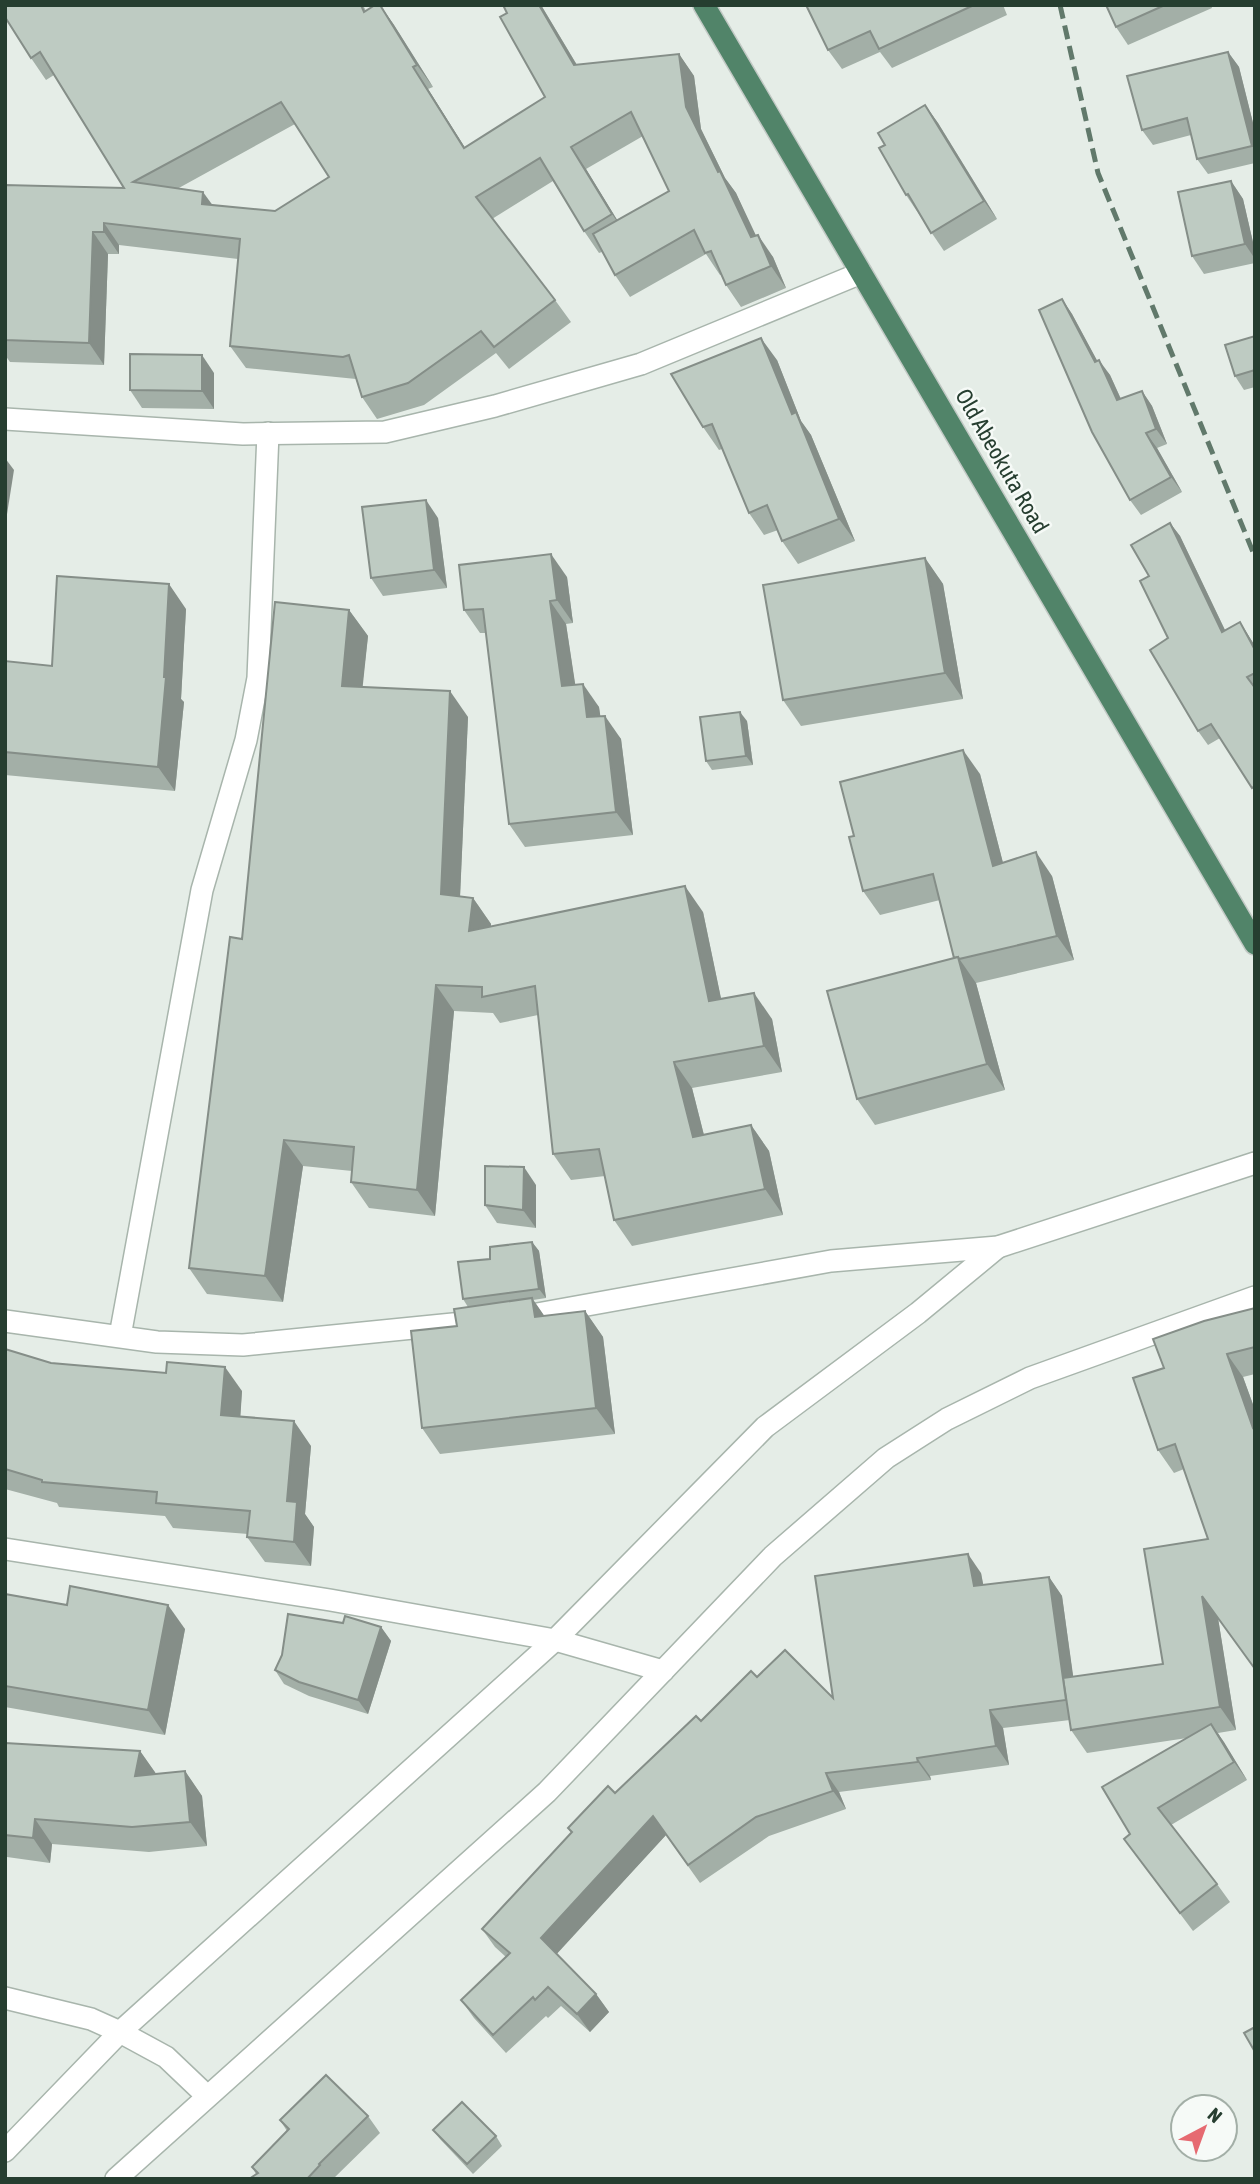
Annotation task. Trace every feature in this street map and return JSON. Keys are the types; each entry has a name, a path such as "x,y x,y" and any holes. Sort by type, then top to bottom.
{"highway":[{"name":"Old Abeokuta Road","path":"704,5 1255,944"}],"street":[{"path":"5,419 243,434 385,432 495,406 641,365 861,273"},
{"path":"120,1336 202,890 246,740 258,678 268,433"},
{"path":"5,1321 157,1342 243,1345 517,1317 831,1261 998,1247 1255,1163"},
{"path":"5,2151 120,2032 555,1640 765,1427 918,1313 998,1247"},
{"path":"116,2179 547,1791 773,1556 886,1458 937,1426 1030,1378 1255,1297"},
{"path":"5,1549 330,1600 555,1640 663,1671"},
{"path":"5,1997 91,2019 120,2032 166,2057 207,2096"}],"building":[{"path":"5,5 361,5 364,12 380,5 417,65 413,67 464,148 545,97 500,17 507,13 503,5 539,5 574,65 679,54 686,107 751,237 758,235 771,266 726,285 711,251 705,253 694,230 615,275 593,234 669,191 631,112 571,147 612,214 584,231 540,158 476,197 555,300 494,347 481,331 408,383 362,397 349,355 343,357 230,346 240,239 104,223 104,232 93,232 89,343 5,340 5,185 124,188 40,52 31,58 5,17","holes":["281,102 329,177 275,211 202,204 203,192 133,182"]},
{"path":"806,5 974,5 879,49 870,31 828,50"},
{"path":"1106,5 1165,5 1116,27"},
{"path":"1228,52 1252,146 1197,159 1187,118 1142,130 1127,76"},
{"path":"925,105 984,201 931,233 879,148 885,145 878,133"},
{"path":"1231,181 1245,244 1192,256 1178,192"},
{"path":"1062,299 1095,362 1099,360 1117,400 1142,391 1156,429 1146,433 1171,477 1130,500 1092,432 1039,310"},
{"path":"1255,336 1255,370 1235,376 1225,345"},
{"path":"761,338 792,414 796,412 839,519 782,541 767,505 749,513 712,424 703,427 671,374"},
{"path":"130,354 202,355 202,391 130,390"},
{"path":"426,500 434,570 371,578 362,507"},
{"path":"1170,523 1222,632 1240,622 1255,650 1255,673 1247,677 1255,688 1255,786 1252,788 1211,724 1198,731 1150,650 1168,638 1140,581 1149,576 1131,545"},
{"path":"551,554 557,600 550,601 562,686 583,684 587,717 605,716 616,812 509,824 483,609 464,610 459,565"},
{"path":"925,558 945,673 783,700 763,585"},
{"path":"57,576 169,584 166,677 158,767 5,752 5,661 52,666"},
{"path":"275,602 349,610 342,686 450,691 441,894 473,898 469,931 685,886 709,1001 754,993 764,1046 674,1062 693,1137 751,1125 765,1189 614,1220 599,1149 553,1154 535,986 482,997 482,987 436,985 417,1190 351,1182 354,1147 284,1140 265,1276 189,1268 230,937 242,939"},
{"path":"740,712 746,756 706,761 700,717"},
{"path":"963,750 993,866 1036,852 1057,936 959,959 954,958 933,874 863,891 849,837 854,836 840,782"},
{"path":"958,957 987,1064 857,1099 827,991"},
{"path":"485,1166 524,1167 523,1210 485,1205"},
{"path":"532,1242 539,1289 463,1299 458,1262 490,1259 490,1247"},
{"path":"532,1298 535,1317 585,1311 596,1408 422,1428 411,1331 457,1326 454,1309"},
{"path":"1255,1308 1255,1347 1227,1354 1253,1428 1255,1427 1255,1669 1202,1596 1220,1707 1071,1730 1063,1678 1163,1664 1144,1549 1208,1539 1175,1444 1158,1450 1133,1378 1164,1368 1153,1339 1204,1321"},
{"path":"5,1349 51,1363 166,1373 167,1362 225,1367 221,1415 294,1421 287,1501 297,1502 294,1542 247,1537 250,1511 156,1503 157,1492 42,1482 5,1469"},
{"path":"968,1554 974,1586 1049,1577 1066,1700 990,1710 996,1746 917,1758 918,1762 826,1773 833,1791 756,1817 688,1865 653,1816 541,1938 596,1994 577,2014 548,1987 535,2000 533,1997 493,2035 461,2000 510,1953 482,1929 572,1832 568,1828 608,1786 615,1793 696,1716 701,1721 751,1671 757,1677 785,1650 833,1698 815,1576"},
{"path":"70,1586 168,1605 148,1710 5,1686 5,1594 67,1605"},
{"path":"288,1614 343,1623 345,1616 381,1627 358,1700 299,1682 275,1670 282,1655"},
{"path":"1211,1724 1234,1762 1158,1808 1217,1884 1180,1913 1124,1839 1130,1834 1102,1787"},
{"path":"5,1743 140,1751 135,1776 185,1771 190,1822 132,1827 35,1819 33,1838 5,1835"},
{"path":"1255,2027 1255,2052 1244,2033"},
{"path":"326,2075 368,2116 307,2179 249,2179 258,2173 252,2167 289,2129 280,2120"},
{"path":"462,2102 496,2136 467,2164 433,2130"}],"railway":[{"path":"1060,5 1098,173 1255,557"}]}
